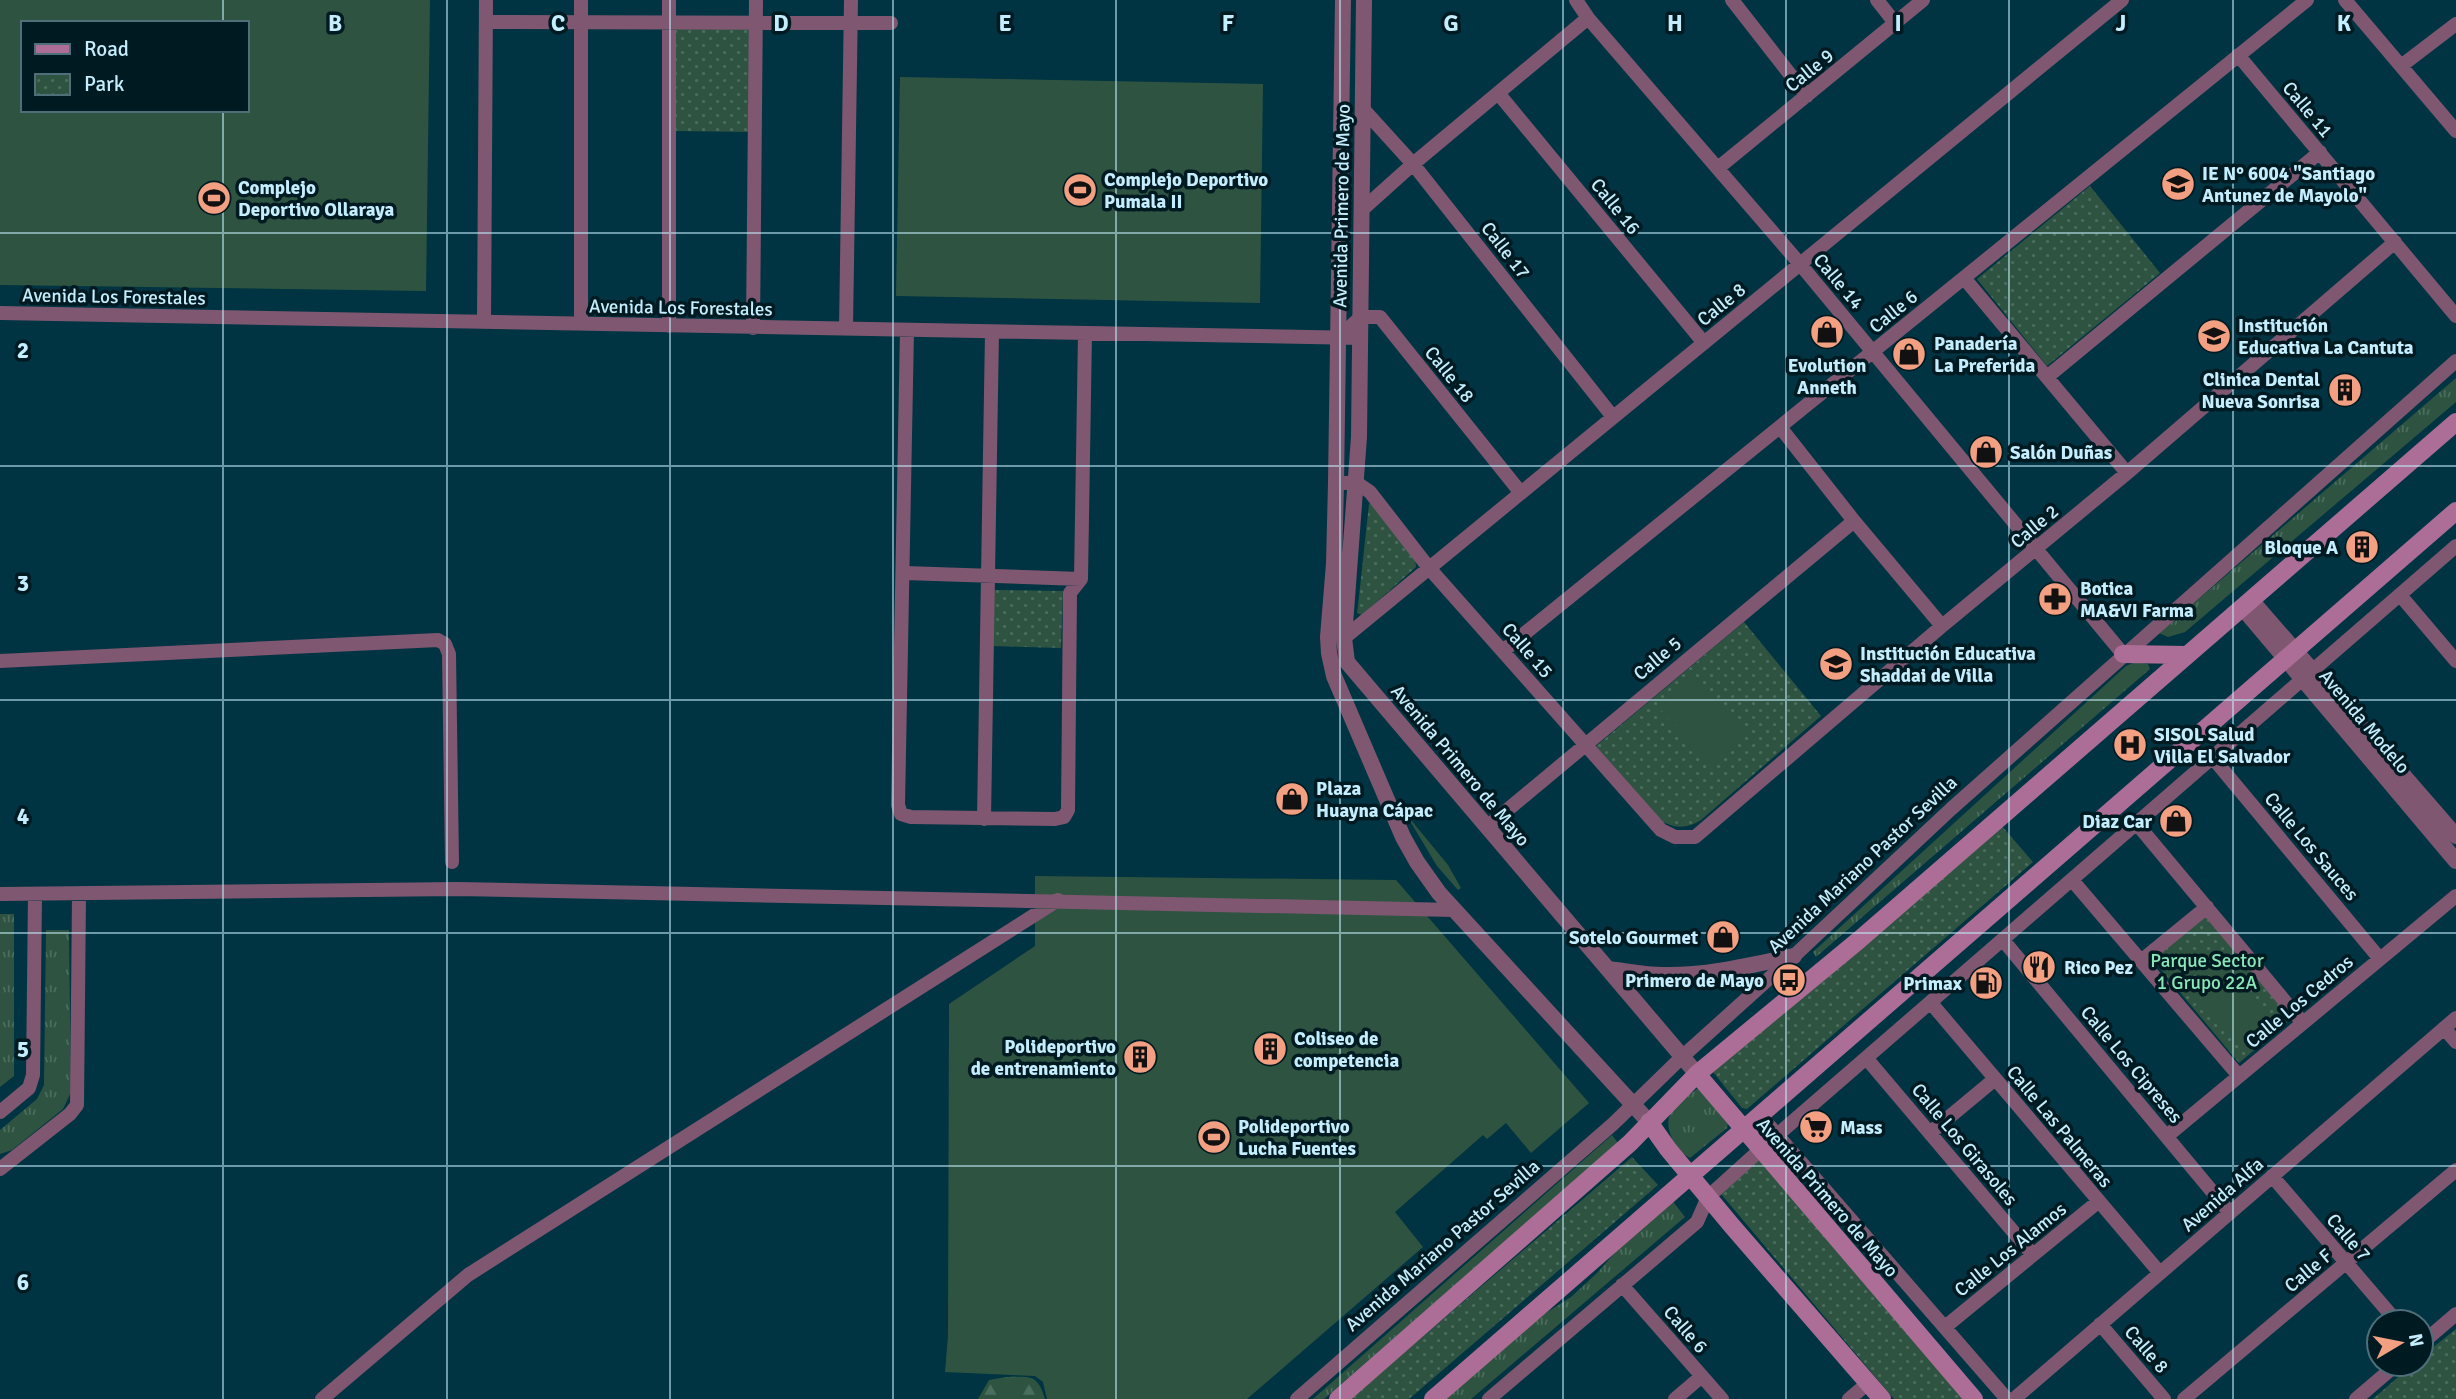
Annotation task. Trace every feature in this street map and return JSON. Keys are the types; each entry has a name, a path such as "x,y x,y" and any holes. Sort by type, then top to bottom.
{"main road":[{"path":"1338,1399 1630,1143 1697,1074 1859,940 2456,422"},
{"path":"1433,1399 2456,511"},
{"path":"2123,654 2187,655"},
{"name":"Avenida Primero de Mayo","path":"1697,1074 1974,1399"},
{"name":"Avenida Primero de Mayo","path":"1650,1122 1708,1197 1882,1399"}],"street":[{"path":"484,322 486,0"},
{"path":"581,0 581,324"},
{"path":"669,0 669,326"},
{"path":"753,328 757,0"},
{"path":"846,329 851,0"},
{"name":"Avenida Primero de Mayo","path":"1343,0 1336,483 1334,564 1328,637 1334,676 1403,837 1417,862 1454,910 1650,1122"},
{"name":"Avenida Primero de Mayo","path":"1364,0 1361,338 1357,483 1344,638 1347,663 1697,1074"},
{"name":"Calle 14","path":"1576,0 1588,18 1800,264 2123,654"},
{"path":"1732,0 1807,96"},
{"path":"1877,0 1895,23"},
{"name":"Calle 9","path":"1718,168 1923,0"},
{"name":"Calle 8","path":"1344,638 2122,0"},
{"name":"Calle 6","path":"1503,651 2306,0"},
{"path":"2345,0 2456,131"},
{"path":"1363,208 1588,18"},
{"path":"486,22 891,23"},
{"path":"2402,66 2456,24"},
{"name":"Calle 11","path":"2238,55 2456,316"},
{"name":"Calle 16","path":"1498,93 1704,343"},
{"name":"Calle 17","path":"1364,110 1413,164 1613,417"},
{"path":"2047,377 2320,152"},
{"name":"Calle 2","path":"1695,837 1942,626 2127,473 2395,242"},
{"path":"1964,278 2127,473"},
{"name":"Avenida Los Forestales","path":"0,313 1361,338"},
{"path":"1339,337 1361,317"},
{"name":"Calle 18","path":"1361,317 1380,317 1521,493"},
{"path":"907,330 898,805 901,814 911,817 984,819 1055,819 1064,817 1068,810 1070,593 1081,579 1085,333"},
{"path":"984,819 992,332"},
{"name":"Avenida Mariano Pastor Sevilla","path":"1297,1399 1614,1124 1683,1056 1916,841 2123,654 2456,361"},
{"path":"1780,427 1942,626"},
{"path":"1336,483 1357,483"},
{"name":"Calle 15","path":"1357,483 1370,492 1429,568 1661,830 1675,837 1695,837"},
{"name":"Calle 5","path":"1487,827 1854,521"},
{"path":"1489,1399 1697,1222 1708,1197 1777,1135 2456,546"},
{"path":"904,573 1081,579"},
{"path":"2400,594 2456,661"},
{"name":"Avenida Modelo","path":"2247,604 2308,675 2456,836"},
{"path":"0,661 438,640 445,644 449,654 452,862"},
{"name":"Avenida Modelo","path":"2308,675 2456,861"},
{"name":"Calle Los Sauces","path":"2213,758 2381,959"},
{"path":"2137,824 2303,1023"},
{"path":"2072,880 2239,1076"},
{"path":"0,894 458,889 1454,910"},
{"path":"0,1112 29,1088 33,1076 35,894"},
{"path":"0,1169 70,1114 77,1105 79,894"},
{"name":"Calle Los Cedros","path":"2167,1136 2456,896"},
{"path":"322,1399 468,1275 1058,900"},
{"path":"2141,961 2207,907"},
{"name":"Calle Los Cipreses","path":"2003,940 2230,1213"},
{"path":"1608,968 1682,975 1794,956"},
{"name":"Calle Las Palmeras","path":"1931,1003 2160,1273"},
{"name":"Avenida Alfa","path":"2014,1399 2456,1018"},
{"path":"2444,1028 2456,1042"},
{"name":"Calle Los Girasoles","path":"1867,1059 2033,1255"},
{"path":"1930,1133 1995,1079"},
{"name":"Avenida Primero de Mayo","path":"1759,1114 2007,1399"},
{"name":"Calle F","path":"2184,1399 2456,1170"},
{"name":"Calle 7","path":"2272,1177 2385,1308"},
{"name":"Calle Los Alamos","path":"1945,1327 2099,1201"},
{"name":"Calle 6","path":"1622,1285 1721,1399"},
{"path":"2435,1332 2456,1314"},
{"name":"Calle 8","path":"2100,1324 2164,1399"},
{"path":"1675,1399 1702,1376"},
{"path":"2356,1399 2381,1378"},
{"path":"1849,1399 1868,1383"}],"green space":[{"name":"Complejo Deportivo Ollaraya","path":"0,0 430,0 426,291 0,285"},
{"path":"676,28 751,29 751,132 675,131"},
{"name":"Complejo Deportivo Pumala II","path":"900,77 1263,84 1260,303 896,296"},
{"path":"2090,186 2160,273 2047,366 1977,279"},
{"path":"2456,378 2456,402 2185,632 2168,637 2159,633"},
{"path":"1372,502 1415,558 1416,567 1362,615 1357,613 1369,504"},
{"path":"994,590 1063,591 1061,648 992,646"},
{"path":"1744,622 1821,716 1701,820 1680,827 1670,825 1660,820 1596,746"},
{"path":"2135,662 2148,664 2150,669 1816,957 1813,952 2126,666"},
{"path":"1694,677 1748,734 1714,766 1660,709"},
{"path":"1411,820 1448,865 1461,888 1458,890 1437,866"},
{"path":"2001,825 2033,862 1747,1109 1742,1108 1713,1072"},
{"name":"Polideportivo Lucha Fuentes","path":"1035,876 1396,880 1589,1103 1531,1153 1506,1123 1487,1139 1483,1135 1395,1212 1423,1247 1247,1399 1047,1399 1043,1382 1035,1376 945,1372 948,1336 949,1004 1035,946"},
{"path":"0,914 14,914 14,1076 0,1087"},
{"name":"Parque Sector 1 Grupo 22A","path":"2205,914 2291,1019 2239,1063 2153,960"},
{"path":"46,930 69,930 71,1092 63,1109 12,1150 0,1154 0,1130 37,1099 44,1085"},
{"path":"2229,967 2272,1019 2240,1045 2197,994"},
{"path":"1699,1087 1728,1124 1727,1128 1690,1158 1674,1143 1669,1119 1674,1107"},
{"path":"1612,1135 1618,1143 1324,1399 1313,1399"},
{"path":"1632,1157 1658,1185 1409,1399 1350,1399"},
{"path":"1759,1158 1967,1399 1894,1399 1721,1194"},
{"path":"1671,1199 1685,1217 1471,1399 1440,1399 1519,1330 1571,1297 1597,1273 1632,1233"},
{"path":"2456,1329 2456,1399 2373,1399 2397,1378 2435,1378 2435,1346"},
{"path":"1006,1377 1031,1378 1039,1385 1045,1399 978,1399 989,1380"}],"place":[{"name":"IE N° 6004 \"Santiago Antunez de Mayolo\"","path":"2178,184"},
{"name":"Complejo Deportivo Pumala II","path":"1080,190"},
{"name":"Complejo Deportivo Ollaraya","path":"214,198"},
{"name":"Evolution Anneth","path":"1827,332"},
{"name":"Institución Educativa La Cantuta","path":"2214,336"},
{"name":"Panadería La Preferida","path":"1909,354"},
{"name":"Clinica Dental Nueva Sonrisa","path":"2345,390"},
{"name":"Salón Duñas","path":"1986,452"},
{"name":"Bloque A","path":"2362,547"},
{"name":"Botica MA&VI Farma","path":"2055,599"},
{"name":"Institución Educativa Shaddai de Villa","path":"1836,664"},
{"name":"SISOL Salud Villa El Salvador","path":"2130,745"},
{"name":"Plaza Huayna Cápac","path":"1292,799"},
{"name":"Diaz Car","path":"2176,821"},
{"name":"Sotelo Gourmet","path":"1723,937"},
{"name":"Rico Pez","path":"2039,967"},
{"name":"Primero de Mayo","path":"1789,980"},
{"name":"Primax","path":"1986,983"},
{"name":"Coliseo de competencia","path":"1270,1049"},
{"name":"Polideportivo de entrenamiento","path":"1140,1057"},
{"name":"Mass","path":"1816,1127"},
{"name":"Polideportivo Lucha Fuentes","path":"1214,1137"}]}
